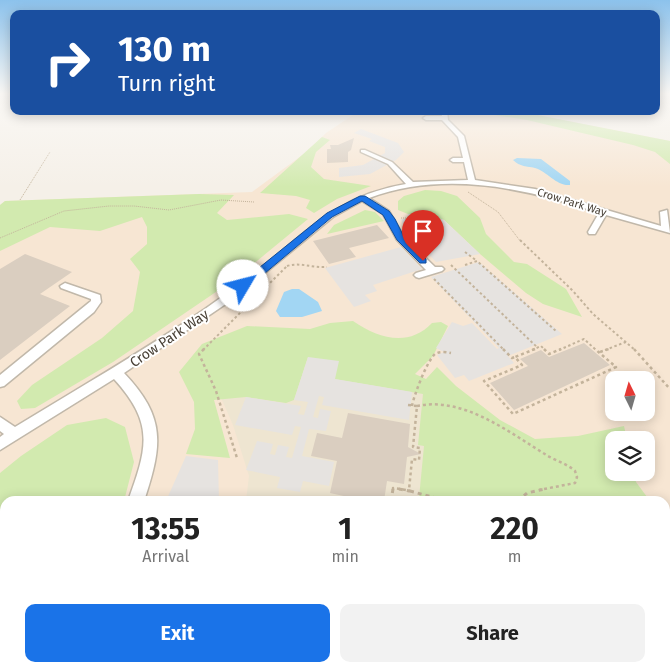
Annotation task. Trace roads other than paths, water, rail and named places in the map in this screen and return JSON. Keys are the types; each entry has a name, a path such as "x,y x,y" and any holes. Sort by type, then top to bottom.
{"street":[{"path":"452,124 461,136 472,182"},
{"path":"362,151 390,163 411,185"},
{"path":"453,160 467,160"},
{"name":"Crow Park Way","path":"0,444 116,373 194,322 276,261 330,215 363,198 411,185 472,182 538,192 668,230"},
{"path":"363,198 381,209 391,219 400,238 430,272"},
{"path":"592,232 604,212"},
{"path":"664,212 668,230"},
{"path":"0,382 90,309 96,302 96,297 65,286"},
{"path":"116,373 136,393 149,420 151,437 149,460 138,496"},
{"path":"0,423 14,435"}],"water":[{"path":"517,158 541,159 570,181 570,185 560,183 535,168 518,164 513,160"},
{"path":"299,289 318,302 322,311 302,317 280,317 276,311 284,292"}]}
